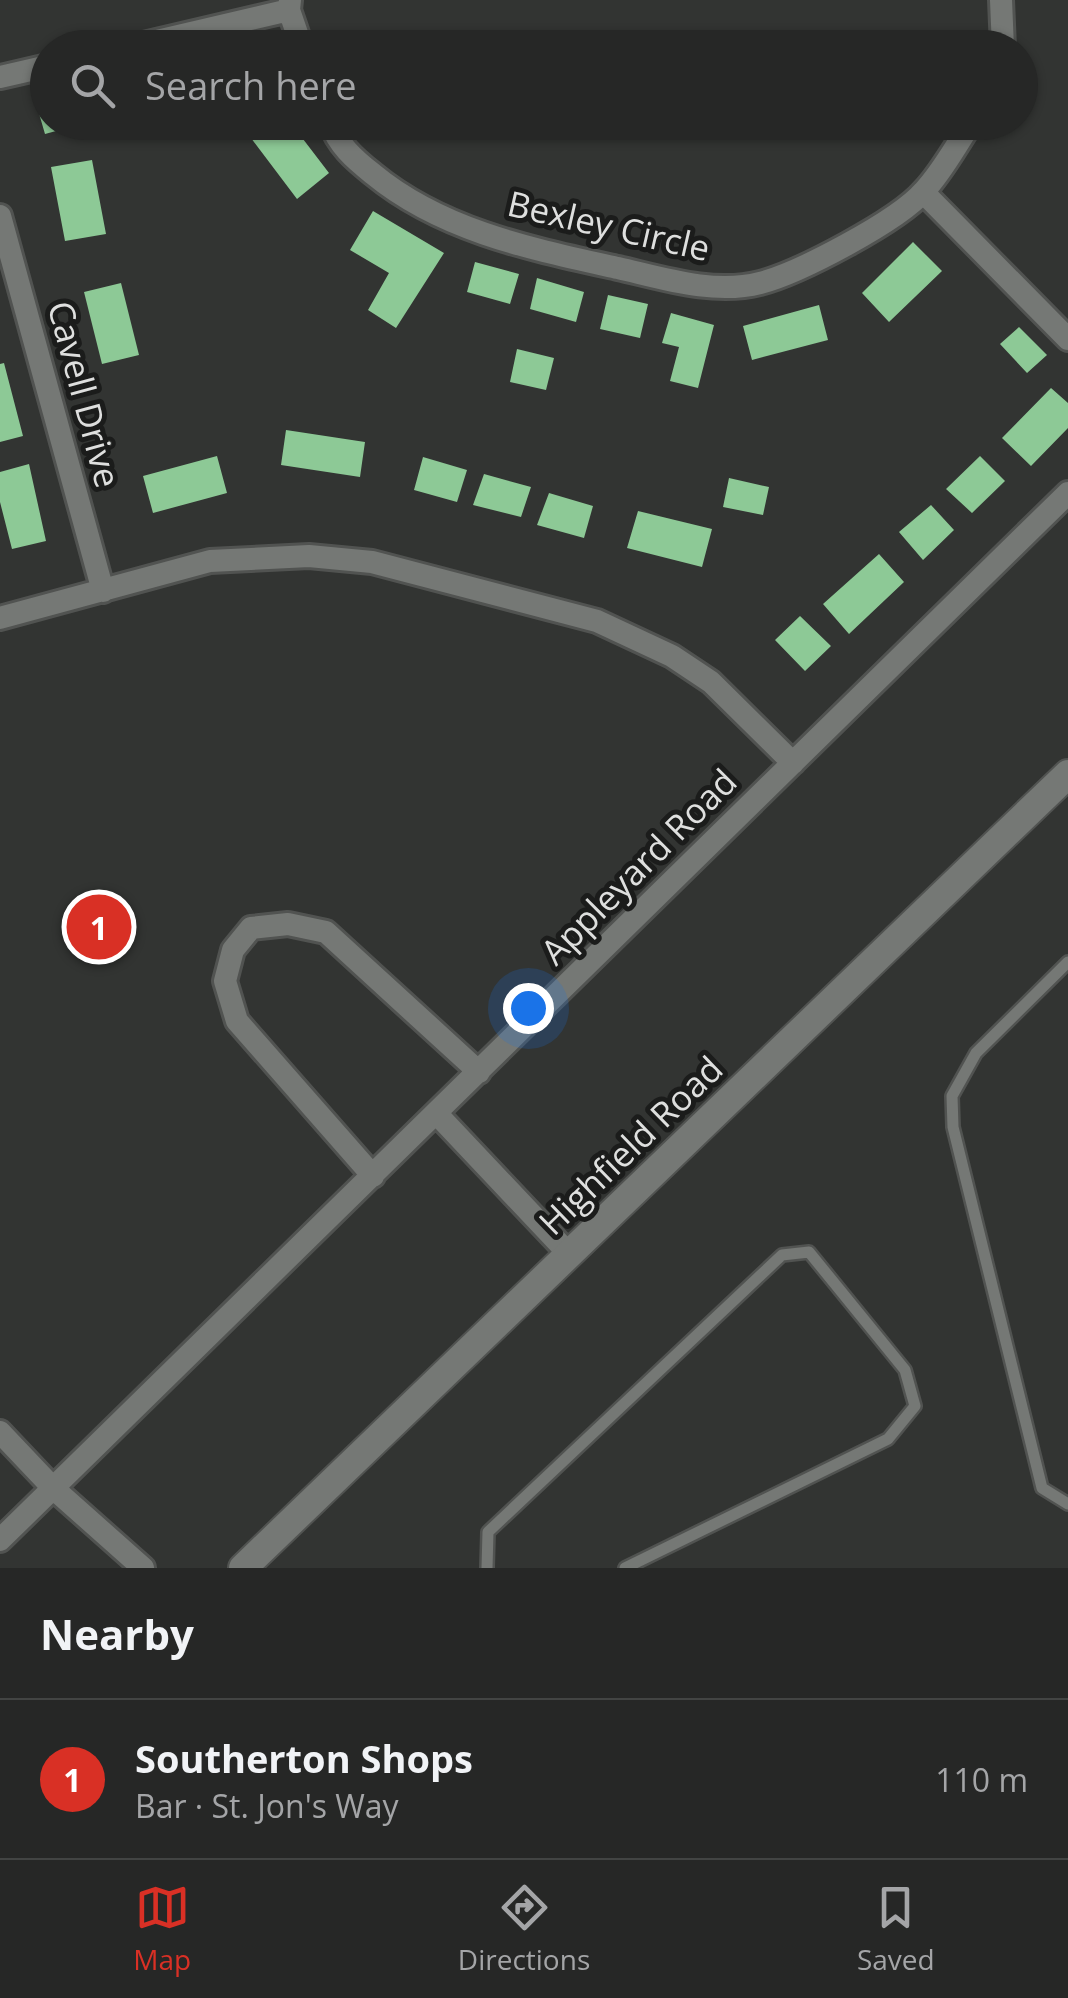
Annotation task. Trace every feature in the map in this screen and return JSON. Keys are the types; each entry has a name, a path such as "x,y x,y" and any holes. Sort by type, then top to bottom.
{"street":[{"path":"1001,0 1002,30"},
{"path":"195,30 289,5 297,30"},
{"path":"0,77 30,70"},
{"name":"Bexley Circle","path":"340,140 348,153 421,208 525,248 683,282 737,286 790,272 843,246 924,192 960,140"},
{"path":"924,192 1068,339"},
{"name":"Cavell Drive","path":"0,216 103,591"},
{"name":"Appleyard Road","path":"0,1540 1068,492"},
{"path":"0,618 210,561 309,556 372,562 597,621 672,656 711,682 793,762"},
{"name":"Highfield Road","path":"243,1568 1068,774"},
{"path":"373,1176 237,1021 225,981 233,950 251,928 288,924 326,932 479,1072"},
{"path":"436,1113 570,1255"},
{"path":"0,1432 53,1488 143,1568"}],"lane":[{"path":"1068,962 976,1053 952,1096 953,1127 1042,1488 1068,1504"},
{"path":"487,1568 488,1532 782,1255 809,1252 905,1370 914,1406 888,1439 625,1568"}],"building":[{"path":"253,140 304,140 329,173 297,199"},
{"path":"92,160 106,234 65,241 51,167"},
{"path":"373,211 444,253 396,328 368,310 389,273 350,250"},
{"path":"913,242 942,271 889,322 862,293"},
{"path":"475,262 519,274 510,304 467,292"},
{"path":"537,278 584,292 576,322 530,309"},
{"path":"121,283 139,355 102,364 84,292"},
{"path":"608,295 648,304 640,338 600,329"},
{"path":"819,305 828,340 752,360 743,326"},
{"path":"671,313 714,325 698,388 670,381 679,347 662,343"},
{"path":"1019,327 1047,355 1027,373 1000,344"},
{"path":"517,349 554,358 546,390 510,382"},
{"path":"4,363 23,436 0,442 0,364"},
{"path":"1051,388 1068,403 1068,428 1031,466 1002,438"},
{"path":"286,430 365,442 360,477 281,465"},
{"path":"217,456 227,493 153,513 143,476"},
{"path":"980,456 1005,481 972,513 946,489"},
{"path":"423,457 467,470 457,502 414,490"},
{"path":"29,464 46,541 12,549 0,502 0,472"},
{"path":"484,474 531,487 521,517 473,505"},
{"path":"729,478 769,487 763,515 723,507"},
{"path":"549,493 593,506 584,538 537,525"},
{"path":"931,505 954,530 923,560 899,532"},
{"path":"638,511 712,529 702,567 627,548"},
{"path":"879,554 904,582 849,634 823,604"},
{"path":"800,616 831,646 805,671 775,640"}],"place":[{"name":"Southerton Shops","path":"99,927"}]}
